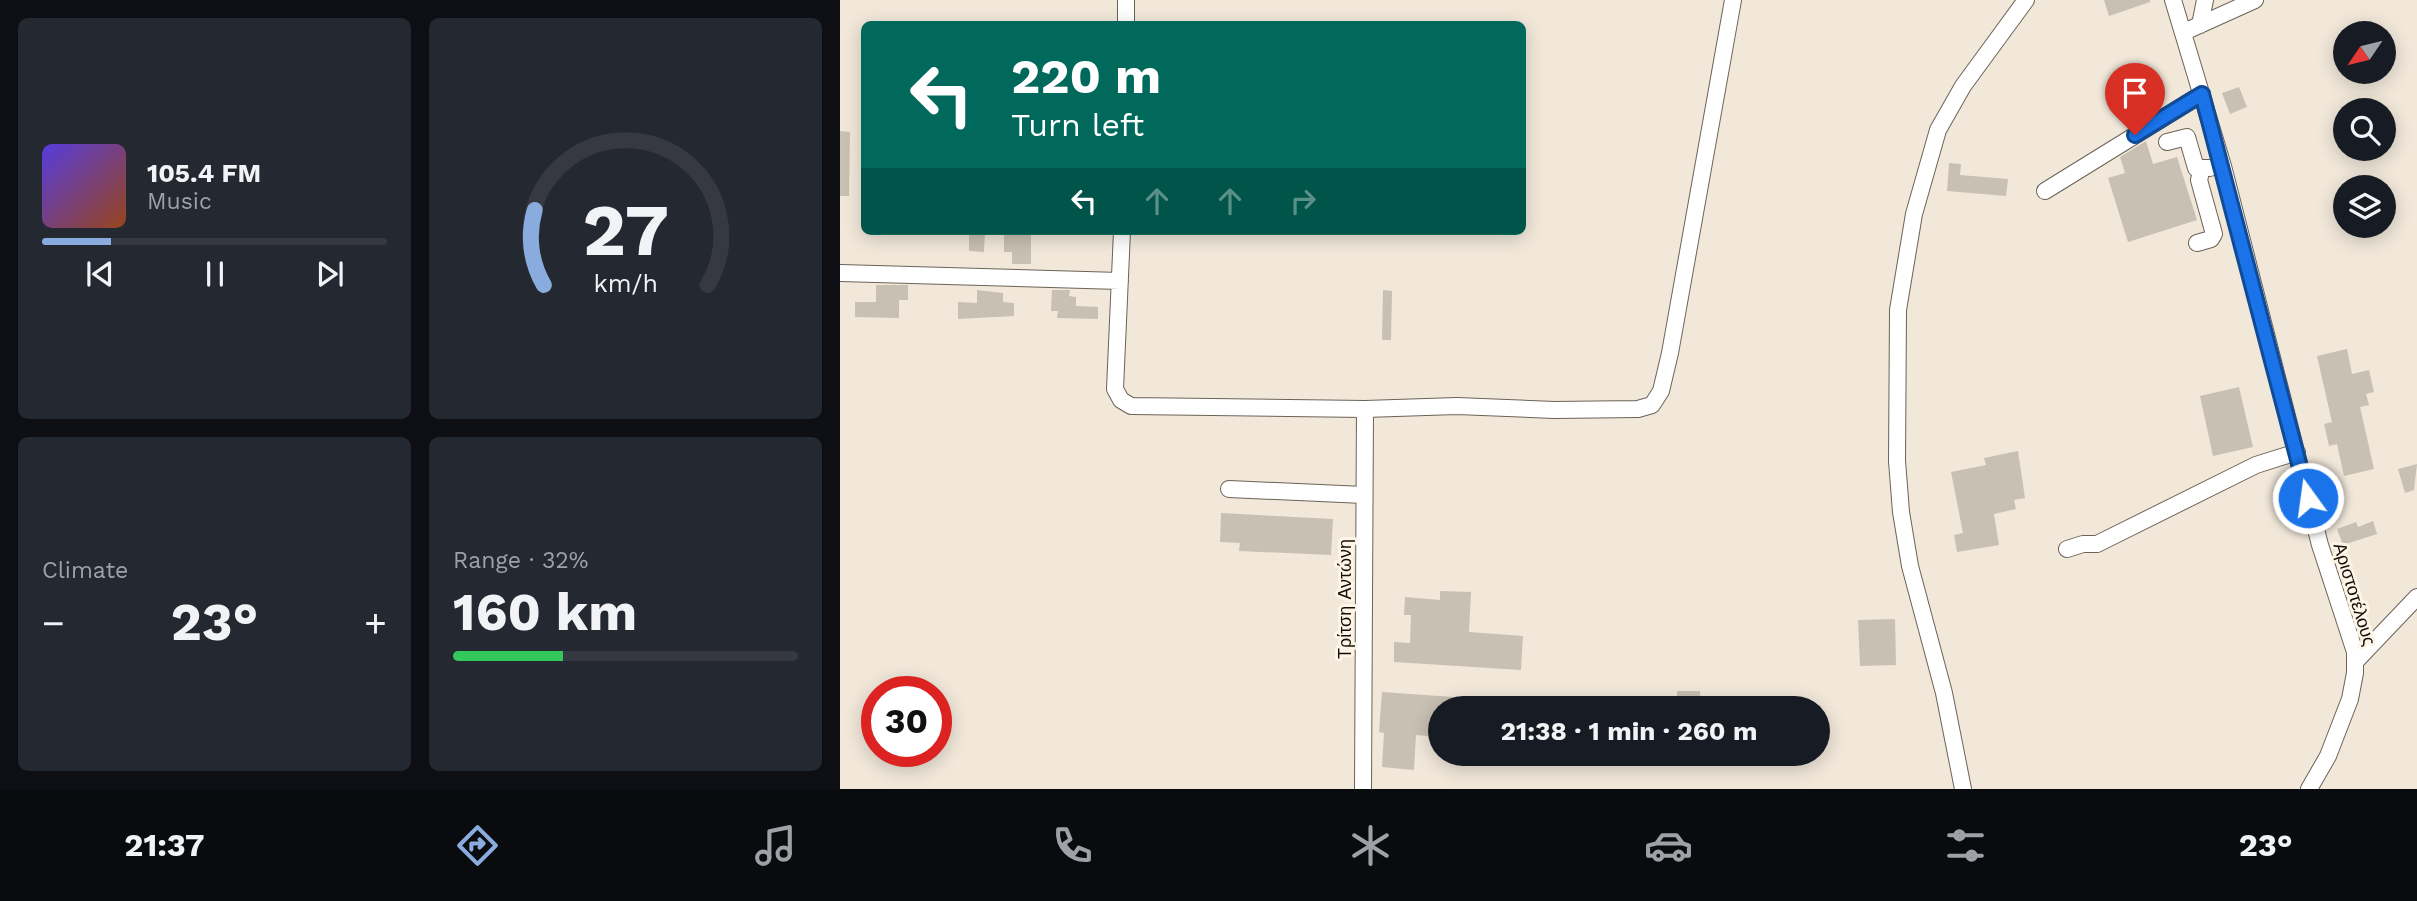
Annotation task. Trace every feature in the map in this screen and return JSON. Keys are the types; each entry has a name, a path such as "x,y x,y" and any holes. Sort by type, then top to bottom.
{"street":[{"path":"1126,0 1126,21"},
{"path":"1122,235 1115,389 1121,400 1131,406 1638,409 1652,405 1661,391 1670,353 1733,0"},
{"path":"1963,789 1944,694 1910,566 1901,512 1897,461 1898,310 1914,214 1938,130 1964,86 2025,0"},
{"name":"Αριστοτέλους","path":"2172,0 2223,166 2320,545 2355,652 2350,699 2328,756 2309,789"},
{"path":"2200,26 2206,0"},
{"path":"2184,32 2255,0"},
{"path":"2045,191 2202,94"},
{"path":"2167,142 2187,138 2195,165 2202,168 2223,166"},
{"path":"2197,243 2211,239 2214,234 2199,180 2202,168"},
{"path":"840,272 1120,281"},
{"name":"Τρίτση Αντώνη","path":"1363,789 1365,409"},
{"path":"2067,550 2083,544 2097,544 2256,465 2297,452"},
{"path":"1229,489 1364,495"},
{"path":"2355,663 2417,597"}],"building":[{"path":"2104,0 2150,0 2150,2 2109,16"},
{"path":"2239,87 2247,107 2230,114 2222,93"},
{"path":"840,131 850,132 849,196 840,196"},
{"path":"2146,141 2153,164 2177,157 2197,220 2128,242 2108,178 2125,173 2120,157"},
{"path":"1949,163 1961,164 1960,175 2008,179 2006,196 1947,191"},
{"path":"969,235 985,235 984,252 969,251"},
{"path":"1004,235 1031,235 1031,264 1012,264 1012,252 1004,252"},
{"path":"876,285 908,285 908,300 899,300 899,318 855,317 855,302 876,302"},
{"path":"977,290 1003,293 1003,302 1014,303 1014,316 958,319 958,302 977,303"},
{"path":"1052,290 1070,290 1069,296 1076,297 1076,306 1098,307 1098,319 1057,318 1058,311 1051,311"},
{"path":"1383,290 1392,291 1391,340 1382,340"},
{"path":"2347,349 2352,374 2369,370 2374,392 2366,394 2369,405 2360,407 2374,469 2344,476 2337,444 2329,446 2324,424 2332,422 2317,356"},
{"path":"2239,387 2253,447 2213,456 2200,396"},
{"path":"2018,451 2025,498 2014,500 2016,509 1994,514 1999,545 1957,552 1954,535 1963,533 1951,472 1986,465 1984,458"},
{"path":"2417,464 2414,490 2405,493 2398,469"},
{"path":"1221,513 1333,519 1331,555 1239,551 1240,543 1220,542"},
{"path":"2373,521 2377,534 2343,545 2337,529 2356,522 2358,527"},
{"path":"1440,591 1471,592 1469,632 1523,636 1521,670 1394,662 1394,642 1410,643 1411,615 1404,615 1405,597 1440,600"},
{"path":"1895,619 1896,665 1860,666 1858,620"},
{"path":"1677,691 1700,691 1700,696 1677,696"},
{"path":"1382,692 1439,696 1428,696 1428,736 1416,735 1414,770 1382,767 1384,733 1379,732"}],"route":[{"path":"2135,135 2202,94 2268,335 2308,498"}]}
